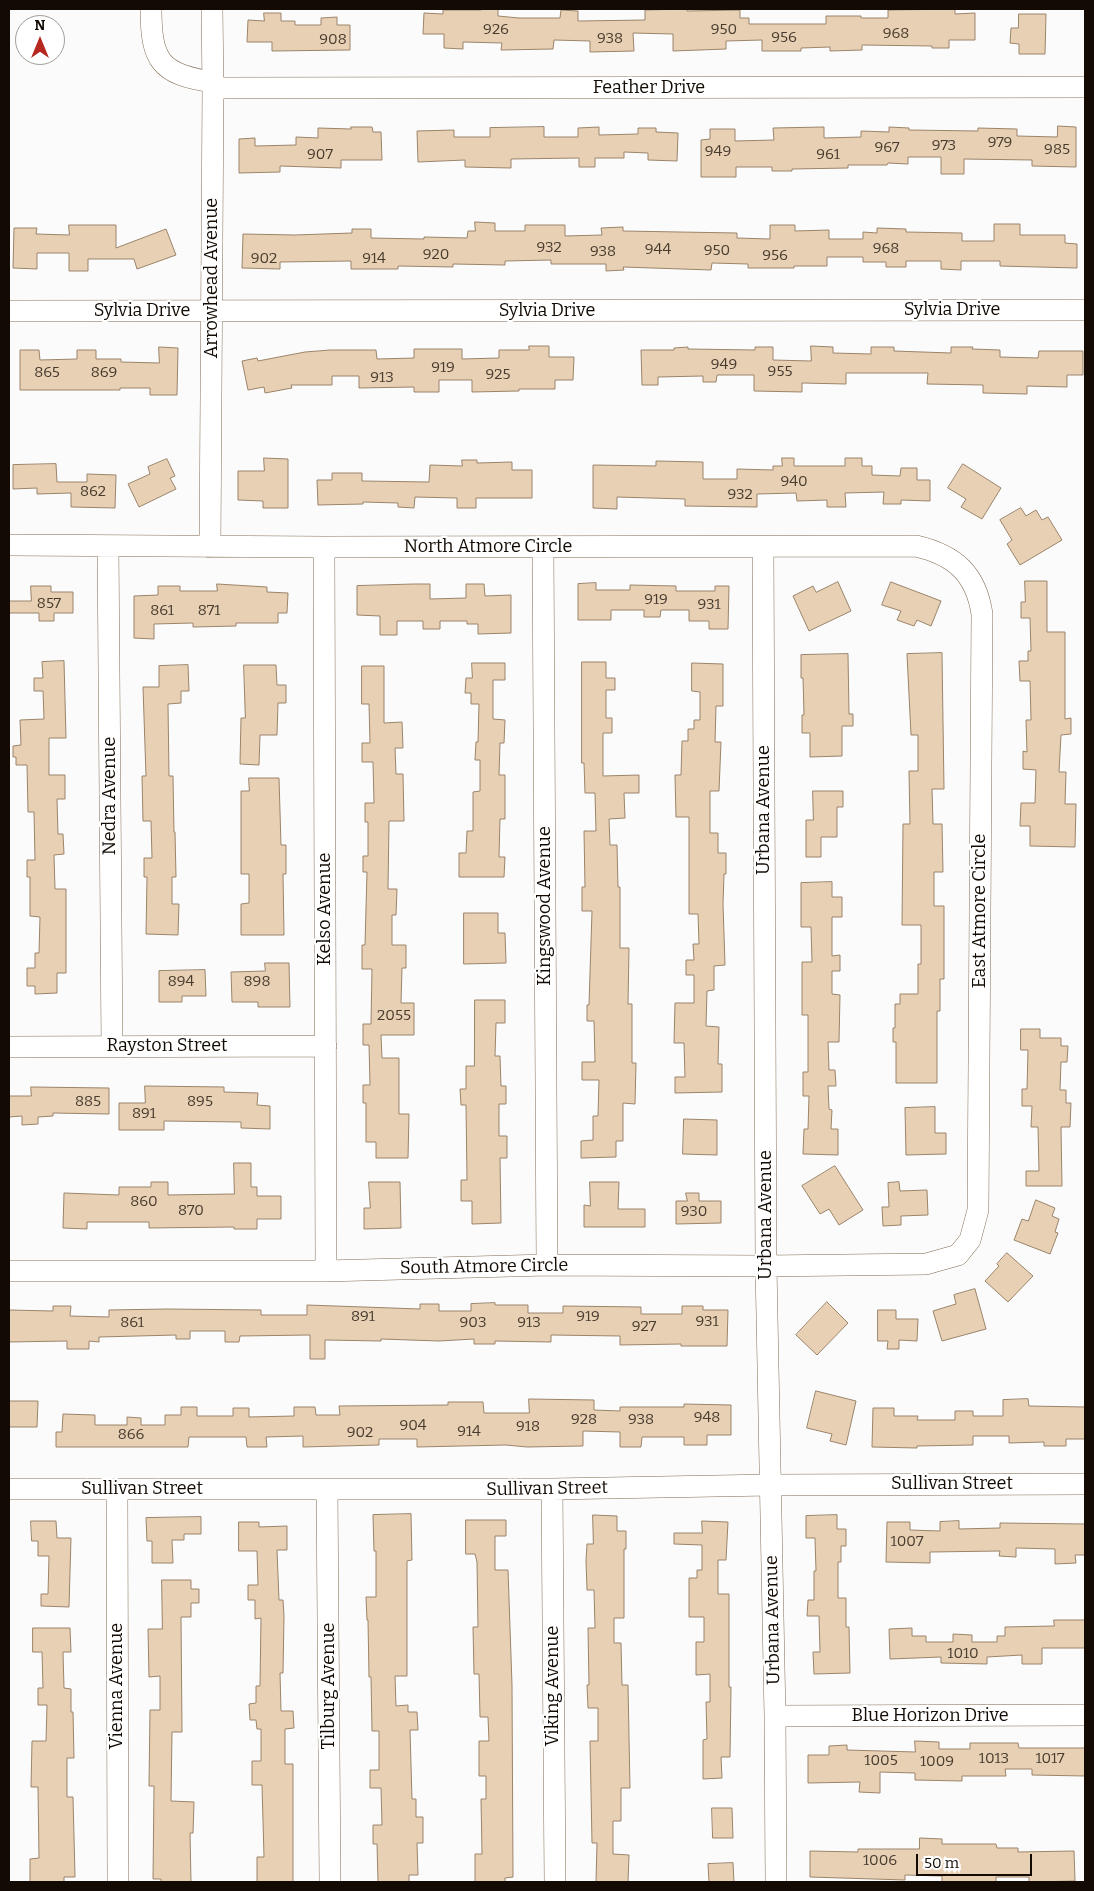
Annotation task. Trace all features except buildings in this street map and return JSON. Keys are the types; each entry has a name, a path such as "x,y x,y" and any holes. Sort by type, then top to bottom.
{"street":[{"name":"Feather Drive","path":"151,9 153,46 162,62 176,74 213,85 1085,87"},
{"name":"Arrowhead Avenue","path":"210,547 212,9"},
{"name":"Sylvia Drive","path":"9,311 1085,310"},
{"name":"North Atmore Circle","path":"9,545 210,547 916,546 941,553 953,560 961,568"},
{"name":"Nedra Avenue","path":"108,546 112,1047"},
{"name":"Kelso Avenue","path":"324,547 326,1271"},
{"name":"Kingswood Avenue","path":"543,547 547,1265"},
{"name":"Urbana Avenue","path":"763,547 766,1266 775,1716 776,1882"},
{"name":"East Atmore Circle","path":"958,1255 970,1240 978,1210 982,614 976,589 961,568"},
{"name":"Rayston Street","path":"9,1047 326,1046"},
{"name":"South Atmore Circle","path":"9,1271 326,1271 547,1265 766,1266 926,1264 958,1255"},
{"name":"Sullivan Street","path":"9,1490 552,1489 770,1485 1085,1484"},
{"name":"Vienna Avenue","path":"117,1489 118,1882"},
{"name":"Tilburg Avenue","path":"328,1489 330,1882"},
{"name":"Viking Avenue","path":"552,1489 555,1882"},
{"name":"Blue Horizon Drive","path":"775,1716 1085,1715"}]}
